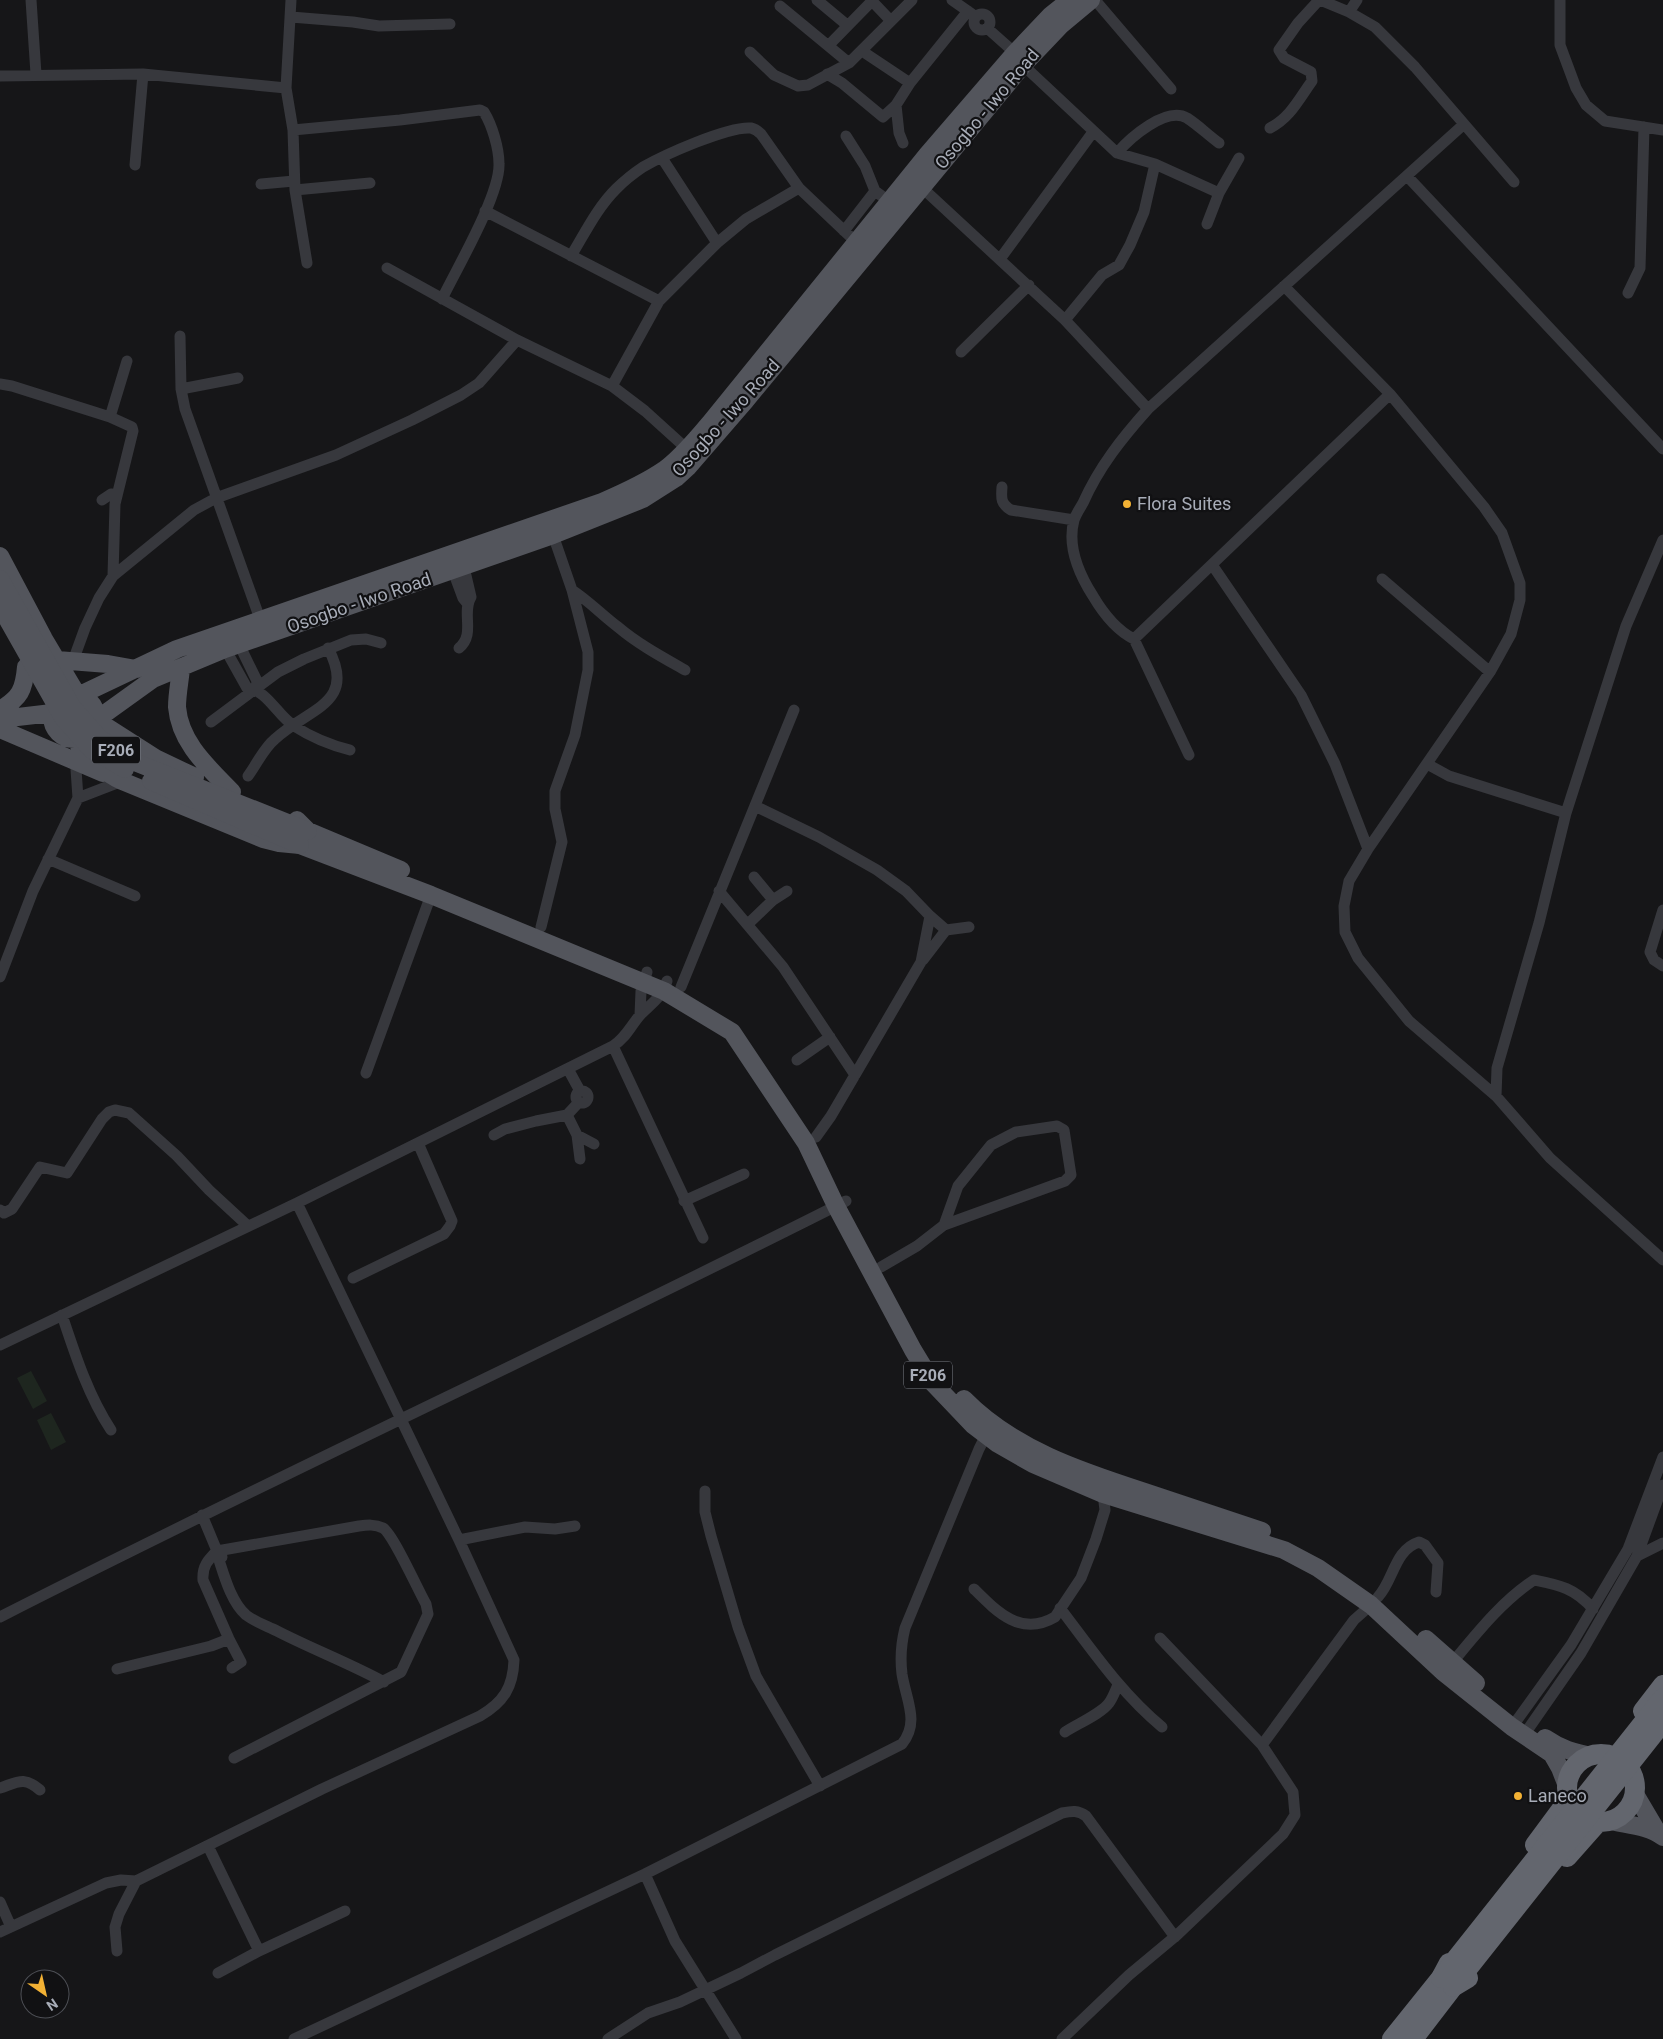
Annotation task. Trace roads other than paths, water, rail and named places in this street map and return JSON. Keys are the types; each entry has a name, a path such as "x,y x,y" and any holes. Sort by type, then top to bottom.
{"highway":[{"path":"1600,1756 1663,1685"},
{"path":"1414,2039 1447,1983 1663,1698"},
{"path":"1392,2039 1447,1983 1663,1722"},
{"path":"1447,1983 1477,1972 1532,1898 1604,1821 1627,1811 1634,1786 1663,1733"},
{"path":"1604,1821 1582,1816 1574,1809 1568,1793 1570,1776 1575,1767 1583,1760 1600,1756 1624,1763 1634,1786"},
{"path":"1447,1983 1456,1948 1568,1793"}],"main road":[{"name":"Osogbo - Iwo Road","path":"78,696 177,649 229,639 459,569 553,535 643,499 676,478 688,467 746,400 915,182 1019,59 1052,15 1070,0"},
{"name":"Osogbo - Iwo Road","path":"1019,59 1090,0"},
{"name":"Osogbo - Iwo Road","path":"96,720 153,679 181,668 260,619 602,502 625,492 662,471 687,449 850,236 915,182"},
{"path":"0,556 64,663 78,696"},
{"name":"F206","path":"0,579 72,707 98,738 137,764 431,895 670,986 740,1024 816,1137 841,1204 913,1350 934,1383 973,1425 1005,1433 1042,1454 1108,1480 1288,1540 1324,1558 1374,1601 1452,1663 1552,1754 1560,1768 1568,1793"},
{"name":"F206","path":"0,606 64,719 92,750 138,776 541,927 645,977"},
{"path":"0,621 52,713 53,726 56,732 67,739 74,740 97,764 117,779 263,839 279,843 304,838 297,820 178,770 157,759 96,720"},
{"path":"64,663 108,664 136,669"},
{"path":"31,675 49,682 55,678 64,663"},
{"path":"181,668 177,707 186,738 196,753 232,792"},
{"path":"0,710 20,695 31,675"},
{"path":"52,713 55,705 62,699 78,696 92,704 96,720 91,732 86,736 74,740 54,753"},
{"path":"0,720 52,713"},
{"name":"F206","path":"0,729 117,779"},
{"name":"F206","path":"670,986 732,1032 806,1143 841,1204 881,1267 942,1376 980,1416 989,1430 1033,1464 1103,1494 1284,1550 1318,1568 1374,1601 1443,1672 1521,1727 1559,1748 1570,1752 1600,1756"},
{"path":"1634,1786 1661,1835"},
{"path":"1604,1821 1661,1835"}],"street":[{"path":"31,0 36,74"},
{"path":"291,0 286,88 293,130 295,186 307,263"},
{"path":"817,0 847,25"},
{"path":"750,52 774,75 798,86 808,85 849,63 912,0"},
{"path":"952,0 972,14 987,16 989,23 986,28 1117,153 1155,164 1219,193"},
{"path":"1095,0 1171,89"},
{"path":"1270,128 1282,122 1312,80 1311,72 1284,58 1279,50 1298,22 1319,0 1349,12 1375,27 1415,67 1514,182"},
{"path":"1349,12 1357,0"},
{"path":"1560,0 1560,45 1576,88 1586,105 1605,121 1663,130"},
{"path":"829,45 872,1 891,20"},
{"path":"780,6 849,63"},
{"path":"827,74 842,83 883,117 896,105 910,83 972,14"},
{"path":"291,17 379,26 450,24"},
{"path":"862,51 910,83"},
{"path":"135,166 143,74"},
{"path":"0,76 143,74 286,88"},
{"path":"896,105 899,133 903,143"},
{"path":"293,130 480,110 486,116 498,151 499,165 494,191 442,299"},
{"path":"1117,153 1129,139 1156,122 1175,115 1187,118 1219,143"},
{"path":"1189,755 1134,639 1125,635 1100,608 1078,568 1074,551 1074,520 1100,470 1122,438 1148,409 1464,124"},
{"path":"571,256 603,204 617,188 642,168 662,158 728,132 750,128 756,129 799,188 850,236 875,191"},
{"path":"1628,294 1640,268 1644,128"},
{"path":"1000,259 1093,132"},
{"path":"846,136 865,166 875,191 890,202"},
{"path":"662,158 718,243"},
{"path":"1206,224 1219,193 1239,158"},
{"path":"1065,320 1102,275 1119,265 1144,212 1155,164"},
{"path":"1407,176 1663,449"},
{"path":"915,182 1065,320 1148,409"},
{"path":"261,184 295,186 370,183"},
{"path":"612,386 659,301 718,243 746,219 799,188"},
{"path":"485,211 659,301"},
{"path":"387,268 517,340 612,386 645,411 687,449"},
{"path":"961,352 1029,285"},
{"path":"1284,286 1390,394 1484,507 1502,533 1520,583 1520,600 1511,634 1490,672 1368,849 1349,881 1344,906 1345,932 1358,958 1410,1020 1496,1096 1550,1158 1663,1260"},
{"path":"180,336 181,390 185,409 260,619"},
{"path":"64,663 113,576 194,510 216,498 336,455 461,395 478,383 517,340"},
{"path":"110,417 127,361"},
{"path":"181,390 238,378"},
{"path":"0,384 12,386 110,417 129,425 133,431 115,500 113,576"},
{"path":"1134,639 1213,566 1390,394"},
{"path":"1002,487 1000,499 1004,506 1011,510 1074,520"},
{"path":"541,927 562,842 555,809 555,791 575,735 588,670 588,652 572,590 553,535"},
{"path":"1496,1096 1497,1068 1539,923 1566,813 1626,626 1663,540"},
{"path":"1213,566 1302,695 1335,764 1368,849"},
{"path":"459,569 463,598 467,603 468,630 463,644 459,648"},
{"path":"1382,579 1490,672"},
{"path":"572,590 591,602 618,628 654,653 685,670"},
{"path":"229,639 247,688 256,688 292,724 315,738 350,750"},
{"path":"211,722 278,672 328,648 351,640 366,639 382,643"},
{"path":"248,776 274,740 292,724 321,706 335,692 338,685 336,662 328,648"},
{"path":"0,1345 297,1203 613,1046 625,1036 640,1015 670,986 719,891 794,710"},
{"path":"0,977 33,891 78,798 74,740"},
{"path":"1427,764 1450,776 1566,813"},
{"path":"78,798 117,779"},
{"path":"755,806 819,837 877,870 906,891 946,930"},
{"path":"48,859 135,896"},
{"path":"754,877 773,900"},
{"path":"719,891 783,968 855,1075"},
{"path":"748,924 773,900 787,891"},
{"path":"366,1074 431,895"},
{"path":"1663,910 1650,952 1654,960 1663,966"},
{"path":"921,962 930,916"},
{"path":"816,1137 855,1075 921,962 946,930 969,927"},
{"path":"640,1015 641,991 645,977"},
{"path":"797,1060 830,1037"},
{"path":"613,1046 703,1238"},
{"path":"1476,1080 1497,1068"},
{"path":"494,1135 505,1129 567,1115 579,1096 568,1069"},
{"path":"0,1210 8,1212 12,1209 40,1167 67,1174 102,1119 109,1112 115,1110 128,1114 177,1156 209,1190 248,1226"},
{"path":"567,1115 577,1135 580,1159"},
{"path":"881,1267 917,1246 944,1225 1069,1178 1071,1175 1064,1130 1057,1126 1016,1132 991,1145 958,1186 944,1225"},
{"path":"577,1135 594,1144"},
{"path":"353,1278 444,1234 450,1226 452,1221 418,1143"},
{"path":"684,1201 744,1174"},
{"path":"0,1932 106,1882 136,1881 322,1789 480,1716 493,1708 504,1695 513,1678 514,1660 459,1540 297,1203"},
{"path":"0,1617 202,1515 402,1420 841,1204"},
{"path":"62,1315 78,1362 101,1414 111,1430"},
{"path":"294,2039 645,1874 894,1750 908,1738 912,1720 902,1674 900,1648 905,1628 989,1430"},
{"path":"1521,1727 1628,1549 1663,1457"},
{"path":"1521,1727 1581,1653 1637,1556 1663,1485"},
{"path":"704,1491 705,1512 711,1536 738,1627 756,1676 820,1786"},
{"path":"974,1589 994,1609 1011,1621 1028,1625 1048,1621 1055,1617 1081,1578 1105,1510 1103,1494"},
{"path":"202,1515 218,1552 228,1585 238,1606 247,1616 300,1643 346,1662 384,1682"},
{"path":"232,1668 241,1662 203,1580 202,1570 218,1552 359,1526 374,1525 384,1529 392,1539 426,1604 428,1614 401,1672 234,1758"},
{"path":"459,1540 525,1527 555,1529 576,1526"},
{"path":"1262,1746 1354,1620 1385,1589 1392,1570 1402,1554 1412,1544 1419,1542 1425,1544 1438,1563 1436,1592"},
{"path":"1637,1556 1663,1543"},
{"path":"1452,1663 1501,1606 1516,1592 1534,1580 1563,1586 1584,1598 1593,1608"},
{"path":"1060,1608 1118,1685 1140,1709 1162,1728"},
{"path":"1062,2039 1128,1975 1175,1937 1283,1834 1295,1815 1293,1792 1262,1746 1160,1638"},
{"path":"117,1669 202,1648 229,1639"},
{"path":"1065,1732 1084,1719 1099,1712 1110,1702 1118,1685"},
{"path":"0,1788 22,1780 31,1782 40,1790"},
{"path":"608,2039 648,2013 680,2002 741,1973 783,1950 1072,1811 1086,1816 1175,1937"},
{"path":"208,1846 259,1951"},
{"path":"645,1874 675,1941 736,2039"},
{"path":"117,1951 115,1927 118,1914 136,1881"},
{"path":"0,1902 11,1927"},
{"path":"218,1973 259,1951 345,1911"}],"place":[{"name":"Flora Suites","path":"1127,504"},
{"name":"Laneco","path":"1518,1796"}]}
